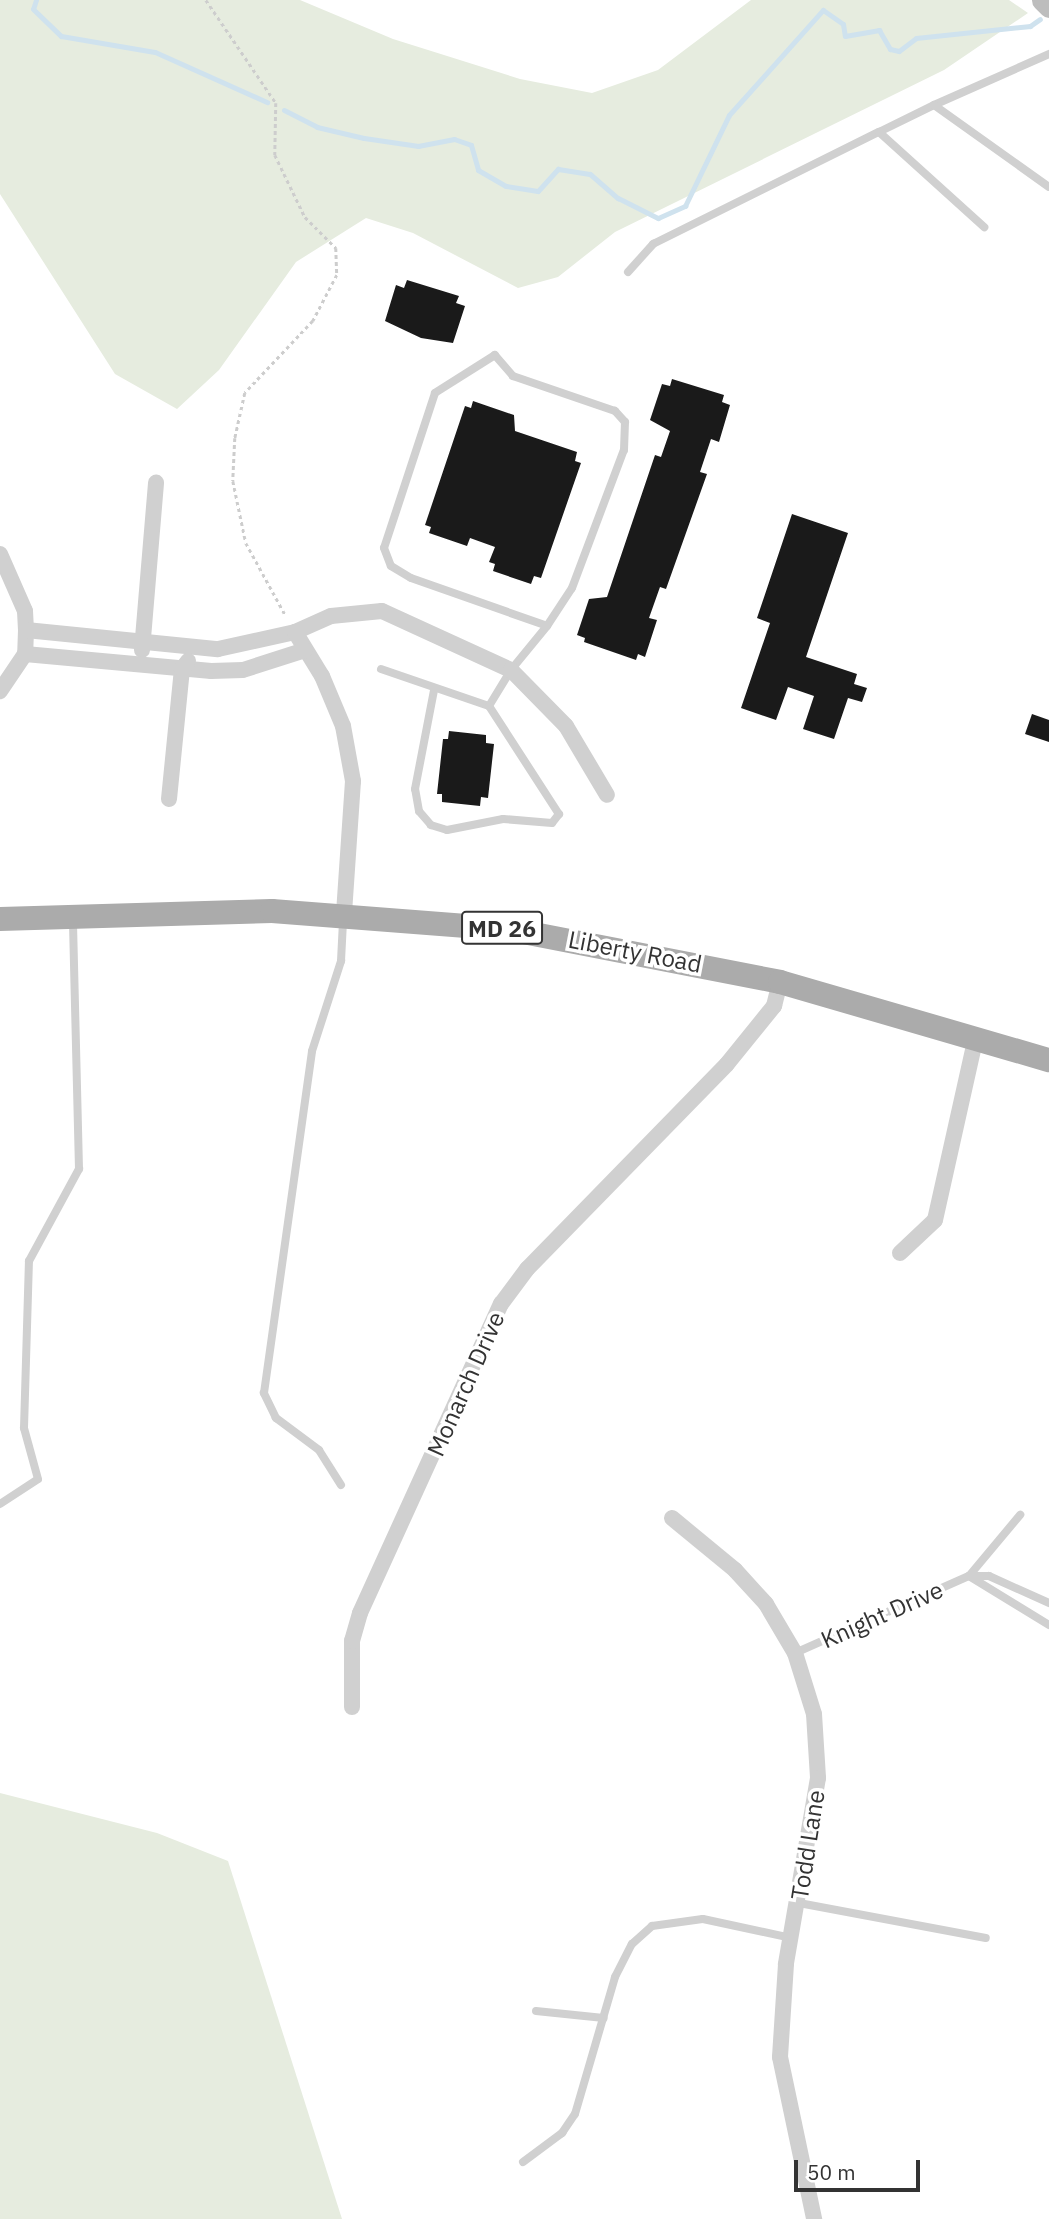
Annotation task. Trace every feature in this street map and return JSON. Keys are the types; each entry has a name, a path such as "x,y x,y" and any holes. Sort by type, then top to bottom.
{"main road":[{"name":"Liberty Road","path":"0,919 73,915 344,914 556,936 780,982 976,1036 1049,1060"}],"street":[{"path":"1042,0 1049,7"},
{"path":"140,663 156,483"},
{"path":"0,554 25,611 26,631 25,653 0,691"},
{"path":"26,631 198,647 253,643 295,632 331,616 382,611 511,670 566,726 607,794"},
{"path":"295,632 343,726 353,781 344,914"},
{"path":"169,799 182,669 198,647"},
{"path":"25,653 182,669 243,670 305,650"},
{"name":"Monarch Drive","path":"352,1707 352,1641 360,1613 501,1304 527,1269 727,1064 774,1006 780,982"},
{"path":"900,1253 935,1220 976,1036"},
{"name":"Todd Lane","path":"672,1518 735,1570 766,1604 795,1653 818,1741 799,1903 792,1938 780,2057 814,2219"}],"lane":[{"path":"628,272 653,244 934,105 1049,54"},
{"path":"934,105 1049,187"},
{"path":"879,132 984,227"},
{"path":"489,706 511,670 547,626 572,587 624,450 625,422 615,411 513,376 495,355 435,393 384,548 391,566 411,578 547,626"},
{"path":"381,669 434,690 489,706 559,814 552,823 503,819 447,831 431,825 419,811 415,789 434,690"},
{"path":"341,1485 319,1450 276,1418 264,1393 312,1051 341,961 344,914"},
{"path":"0,1504 38,1479 24,1428 29,1261 79,1169 73,915"},
{"path":"969,1576 1020,1514"},
{"path":"969,1576 989,1576 1049,1604"},
{"path":"969,1576 1049,1625"},
{"name":"Knight Drive","path":"795,1653 969,1576"},
{"path":"799,1903 986,1938"},
{"path":"523,2162 562,2133 575,2113 615,1977 632,1944 652,1926 703,1919 792,1938"},
{"path":"536,2011 604,2018"}],"path":[{"path":"206,0 276,103 275,155 305,217 336,248 337,275 313,321 245,393 235,438 233,481 246,543 295,632"}],"shaded area":[{"path":"0,0 300,0 393,39 520,79 592,93 658,70 751,0 1009,0 1028,13 944,70 615,232 558,277 518,288 413,233 366,218 296,262 219,370 177,409 115,374 0,194"},
{"path":"0,1793 157,1833 228,1861 342,2219 0,2219"}],"building":[{"path":"407,280 459,296 456,303 465,306 453,343 421,338 385,321 396,285 404,288"},
{"path":"672,379 724,395 722,402 730,405 719,442 711,439 700,472 707,474 666,589 660,587 649,618 657,620 645,657 638,654 636,660 584,642 585,638 577,635 589,599 607,597 655,455 661,457 670,431 650,420 662,384 670,386"},
{"path":"473,401 514,415 515,431 577,452 575,461 581,463 541,578 534,576 531,584 493,571 495,564 489,562 495,547 470,538 467,546 429,533 431,527 425,525 465,406 471,408"},
{"path":"792,514 848,533 806,657 857,674 854,684 867,688 862,702 848,698 834,739 803,729 814,696 788,687 776,720 741,708 770,623 757,618"},
{"path":"1032,714 1049,720 1049,742 1025,734"},
{"path":"449,731 486,735 486,743 494,744 488,798 481,797 480,806 442,802 442,794 437,794 443,739 448,739"}],"waterway":[{"path":"36,0 33,9 61,36 155,52 267,102"},
{"path":"284,110 317,127 364,138 418,146 454,139 471,145 478,170 506,186 538,191 558,169 590,174 618,198 658,218 685,206 729,115 823,10 843,24 845,36 879,30 890,49 899,51 916,38 1030,26 1040,19"}]}
